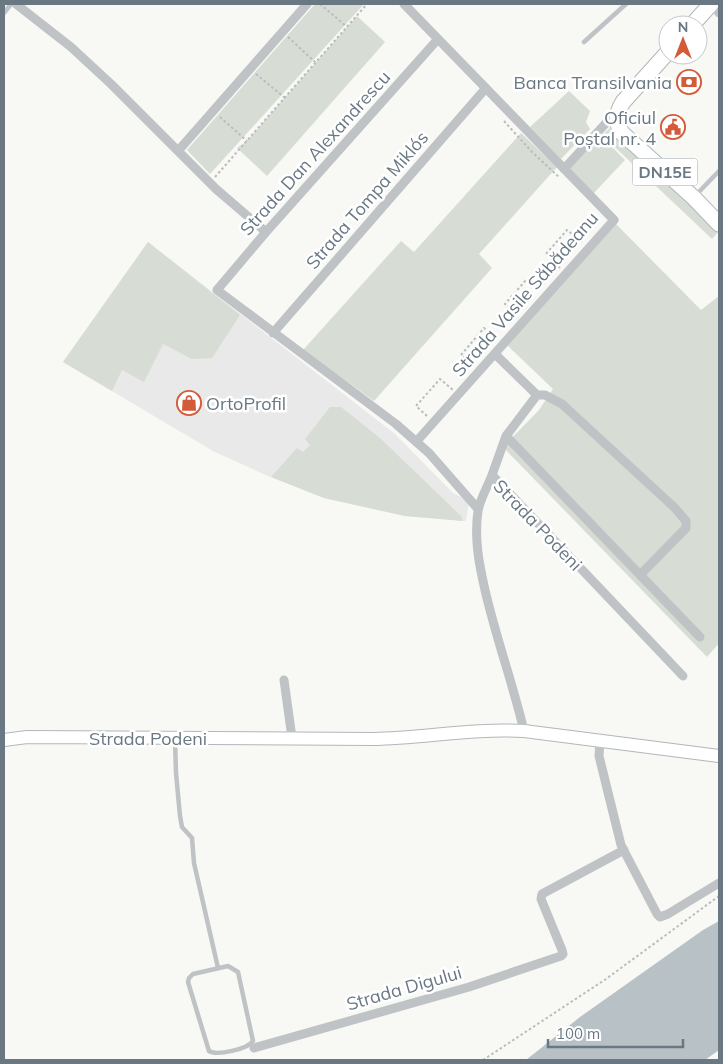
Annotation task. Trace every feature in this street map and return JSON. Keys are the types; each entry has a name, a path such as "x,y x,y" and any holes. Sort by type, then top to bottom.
{"main road":[{"path":"702,15 713,4"},
{"path":"616,117 623,102 658,63"},
{"name":"DN15E","path":"616,117 622,133 694,198 719,224"},
{"name":"Strada Podeni","path":"4,740 27,737 400,738 482,730 524,731 719,756"}],"street":[{"path":"16,4 78,53 210,183 266,232"},
{"path":"178,151 307,4"},
{"name":"Strada Vasile Săbădeanu","path":"404,4 614,220 416,442"},
{"path":"713,4 719,13"},
{"name":"Strada Dan Alexandrescu","path":"273,333 217,290 266,232 438,39"},
{"name":"Strada Tompa Miklós","path":"273,333 486,88"},
{"path":"564,169 606,123 616,117"},
{"path":"273,333 396,424 429,453 478,509"},
{"path":"494,354 537,394 545,395 562,404 675,508 686,522 686,528 640,576"},
{"path":"492,475 506,436 537,394"},
{"path":"506,436 700,637"},
{"name":"Strada Podeni","path":"524,731 493,625 479,562 476,536 478,509 492,475 683,676"},
{"path":"284,680 292,738"},
{"path":"600,741 599,756 618,835 656,914 662,916 719,883"},
{"name":"Strada Digului","path":"254,1048 469,987 561,956 563,954 562,950 541,900 542,894 624,850"}],"lane":[{"path":"4,12 11,4"},
{"path":"584,42 626,4"},
{"path":"694,198 719,171"},
{"path":"175,738 176,774 182,827 192,838 194,863 218,968"},
{"path":"228,966 238,972 253,1041 249,1046 219,1054 209,1051 188,982 192,974 218,968 228,966"}],"path":[{"path":"320,4 347,28"},
{"path":"210,183 367,4"},
{"path":"286,35 316,62"},
{"path":"254,72 285,98"},
{"path":"500,116 532,152 564,181"},
{"path":"220,117 247,140"},
{"path":"564,272 546,254 567,230 588,246"},
{"path":"522,320 505,304 526,280 544,295"},
{"path":"479,369 461,355 484,328 502,344"},
{"path":"432,421 416,406 440,379 457,394"},
{"path":"482,1060 606,978 719,896"}],"shaded area":[{"path":"315,4 364,4 210,174 187,150"},
{"path":"357,16 385,42 267,176 237,148 247,141"},
{"path":"569,91 590,111 586,122 590,129 561,159 530,127"},
{"path":"610,128 719,231 712,239 602,135"},
{"path":"521,133 557,167 479,254 492,268 374,401 303,350 401,241 414,252"},
{"path":"601,136 625,160 593,194 568,169"},
{"path":"615,223 701,310 719,296 719,643 707,657 503,447 539,410 553,389 506,344"},
{"name":"OrtoProfil","path":"148,242 395,434 453,493 469,501 466,521 405,516 324,498 268,476 213,451 63,362"},
{"path":"148,242 240,315 212,358 192,359 163,344 144,382 122,370 112,391 63,362"},
{"path":"330,407 341,407 381,439 461,516 463,521 405,516 324,498 271,477 297,448 303,452 310,445 305,439"},
{"path":"719,921 719,1050 705,1060 526,1060 580,1017 703,930"}],"place":[{"name":"Banca Transilvania","path":"689,82"},
{"name":"Oficiul Poștal nr. 4","path":"673,127"},
{"name":"OrtoProfil","path":"189,403"}]}
